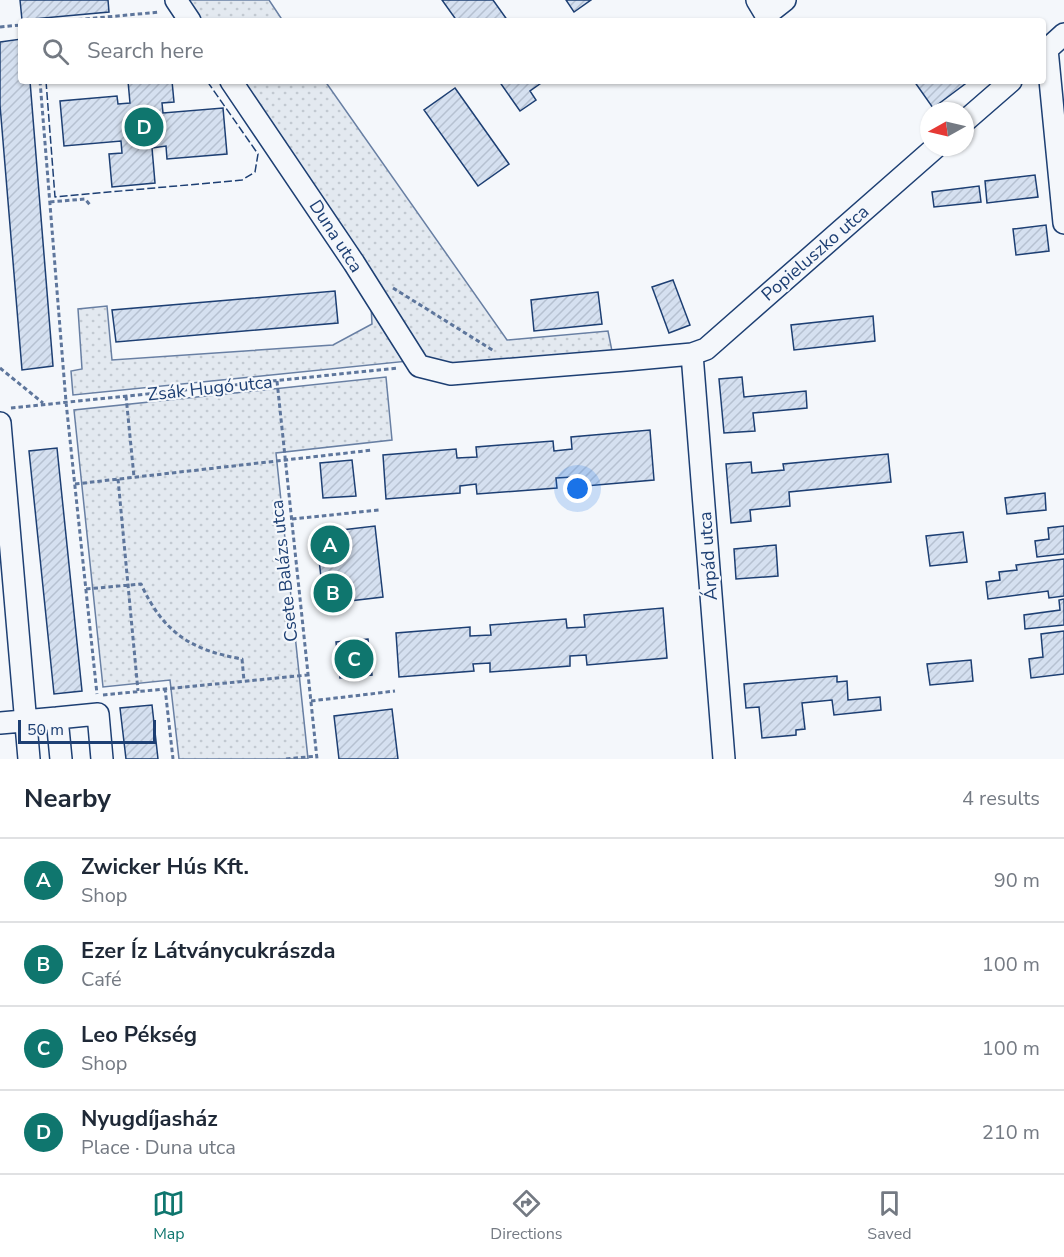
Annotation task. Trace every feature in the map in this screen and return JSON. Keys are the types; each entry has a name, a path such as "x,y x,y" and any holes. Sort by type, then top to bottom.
{"street":[{"path":"757,0 766,15 785,0"},
{"path":"1046,50 1064,34"},
{"path":"1046,60 1064,223"},
{"name":"Duna utca","path":"233,84 354,263 419,366"},
{"path":"974,113 1008,84"},
{"name":"Popieluszko utca","path":"692,354 706,349 926,156"},
{"path":"419,366 451,374 692,354"},
{"name":"Árpád utca","path":"692,354 724,759"},
{"path":"4,416 29,759"},
{"path":"0,723 98,714 102,759"},
{"path":"57,718 61,759"}],"path":[{"path":"96,18 183,10"},
{"path":"0,27 18,25"},
{"path":"40,84 66,402 98,696 308,675"},
{"path":"50,202 86,199 90,205"},
{"path":"393,288 521,368"},
{"name":"Zsák Hugó utca","path":"4,416 44,404 419,366"},
{"path":"0,368 44,404"},
{"name":"Csete Balázs utca","path":"277,381 317,758"},
{"path":"126,396 134,477"},
{"path":"75,484 373,450"},
{"path":"118,479 138,691"},
{"path":"292,519 379,510"},
{"path":"86,589 141,584 147,597 168,626 182,638 199,649 242,659 244,681"},
{"path":"165,688 173,759"},
{"path":"310,700 395,691"},
{"path":"286,759 317,758"}],"shaded area":[{"path":"184,0 269,0 281,18 197,18"},
{"path":"241,84 327,84 507,340 608,331 613,356 447,368 425,359"},
{"path":"371,305 409,361 73,395 71,371 82,369 78,309 107,306 112,360 333,345 372,324"},
{"path":"386,377 392,440 276,453 308,759 179,759 170,680 103,687 74,410"}],"building":[{"path":"20,0 108,0 109,12 22,18"},
{"path":"442,0 493,0 506,18 455,18"},
{"path":"566,0 591,0 574,12"},
{"path":"18,39 18,84 30,84 53,366 22,370 0,105 0,42"},
{"path":"128,84 172,84 174,102 162,103 163,113 223,108 227,154 167,159 166,146 152,148 155,183 112,187 109,154 122,153 121,141 64,146 60,101 117,96 118,104 130,103"},
{"path":"501,84 540,84 530,91 536,100 520,111"},
{"path":"916,84 965,84 941,102 929,102"},
{"path":"455,88 509,164 478,186 424,110"},
{"path":"1035,175 1038,197 987,203 985,181"},
{"path":"979,186 981,202 934,207 932,192"},
{"path":"1046,225 1049,251 1016,255 1013,229"},
{"path":"673,280 690,325 669,333 652,287"},
{"path":"335,291 338,323 116,342 112,310"},
{"path":"598,292 602,324 534,331 531,300"},
{"path":"873,316 875,341 794,350 791,325"},
{"path":"742,377 744,397 806,391 807,408 753,413 755,431 724,433 719,379"},
{"path":"650,430 654,480 574,487 573,477 556,478 557,488 477,494 476,484 460,486 460,493 386,499 383,455 456,449 457,458 477,457 476,447 553,441 554,451 572,449 571,437"},
{"path":"57,448 82,691 54,694 29,451"},
{"path":"888,454 891,482 789,492 790,506 750,510 751,521 731,523 726,464 751,462 752,473 784,470 783,464"},
{"path":"352,460 356,496 323,498 320,463"},
{"path":"1045,493 1046,510 1007,514 1005,498"},
{"path":"375,526 383,597 324,604 316,533"},
{"path":"1064,526 1064,554 1037,557 1035,541 1049,539 1048,528"},
{"path":"963,532 967,562 930,566 926,536"},
{"path":"776,545 778,576 736,579 734,549"},
{"path":"1064,559 1064,596 1049,598 1048,591 988,599 986,582 1000,580 999,572 1017,570 1016,565"},
{"path":"1064,599 1064,625 1025,629 1024,615 1060,610 1059,600"},
{"path":"663,608 667,658 587,665 586,655 570,656 570,666 490,672 490,663 473,664 474,671 399,677 396,633 470,627 470,636 491,635 490,625 566,619 567,628 585,627 584,615"},
{"path":"1064,631 1064,674 1031,678 1029,659 1043,657 1041,634"},
{"path":"368,639 372,675 340,678 336,642"},
{"path":"971,660 973,681 930,685 927,664"},
{"path":"837,676 837,682 847,681 848,700 880,697 881,710 834,715 832,700 802,703 805,729 796,730 796,735 762,738 759,707 746,708 744,684"},
{"path":"152,705 158,759 126,759 120,708"},
{"path":"392,709 398,759 339,759 334,716"}],"fence":[{"path":"46,84 55,197 242,180 255,172 258,154 209,84"}],"place":[{"name":"Nyugdíjasház","path":"144,127"},
{"name":"Zwicker Hús Kft.","path":"330,545"},
{"name":"Ezer Íz Látványcukrászda","path":"333,593"},
{"name":"Leo Pékség","path":"354,659"}]}
